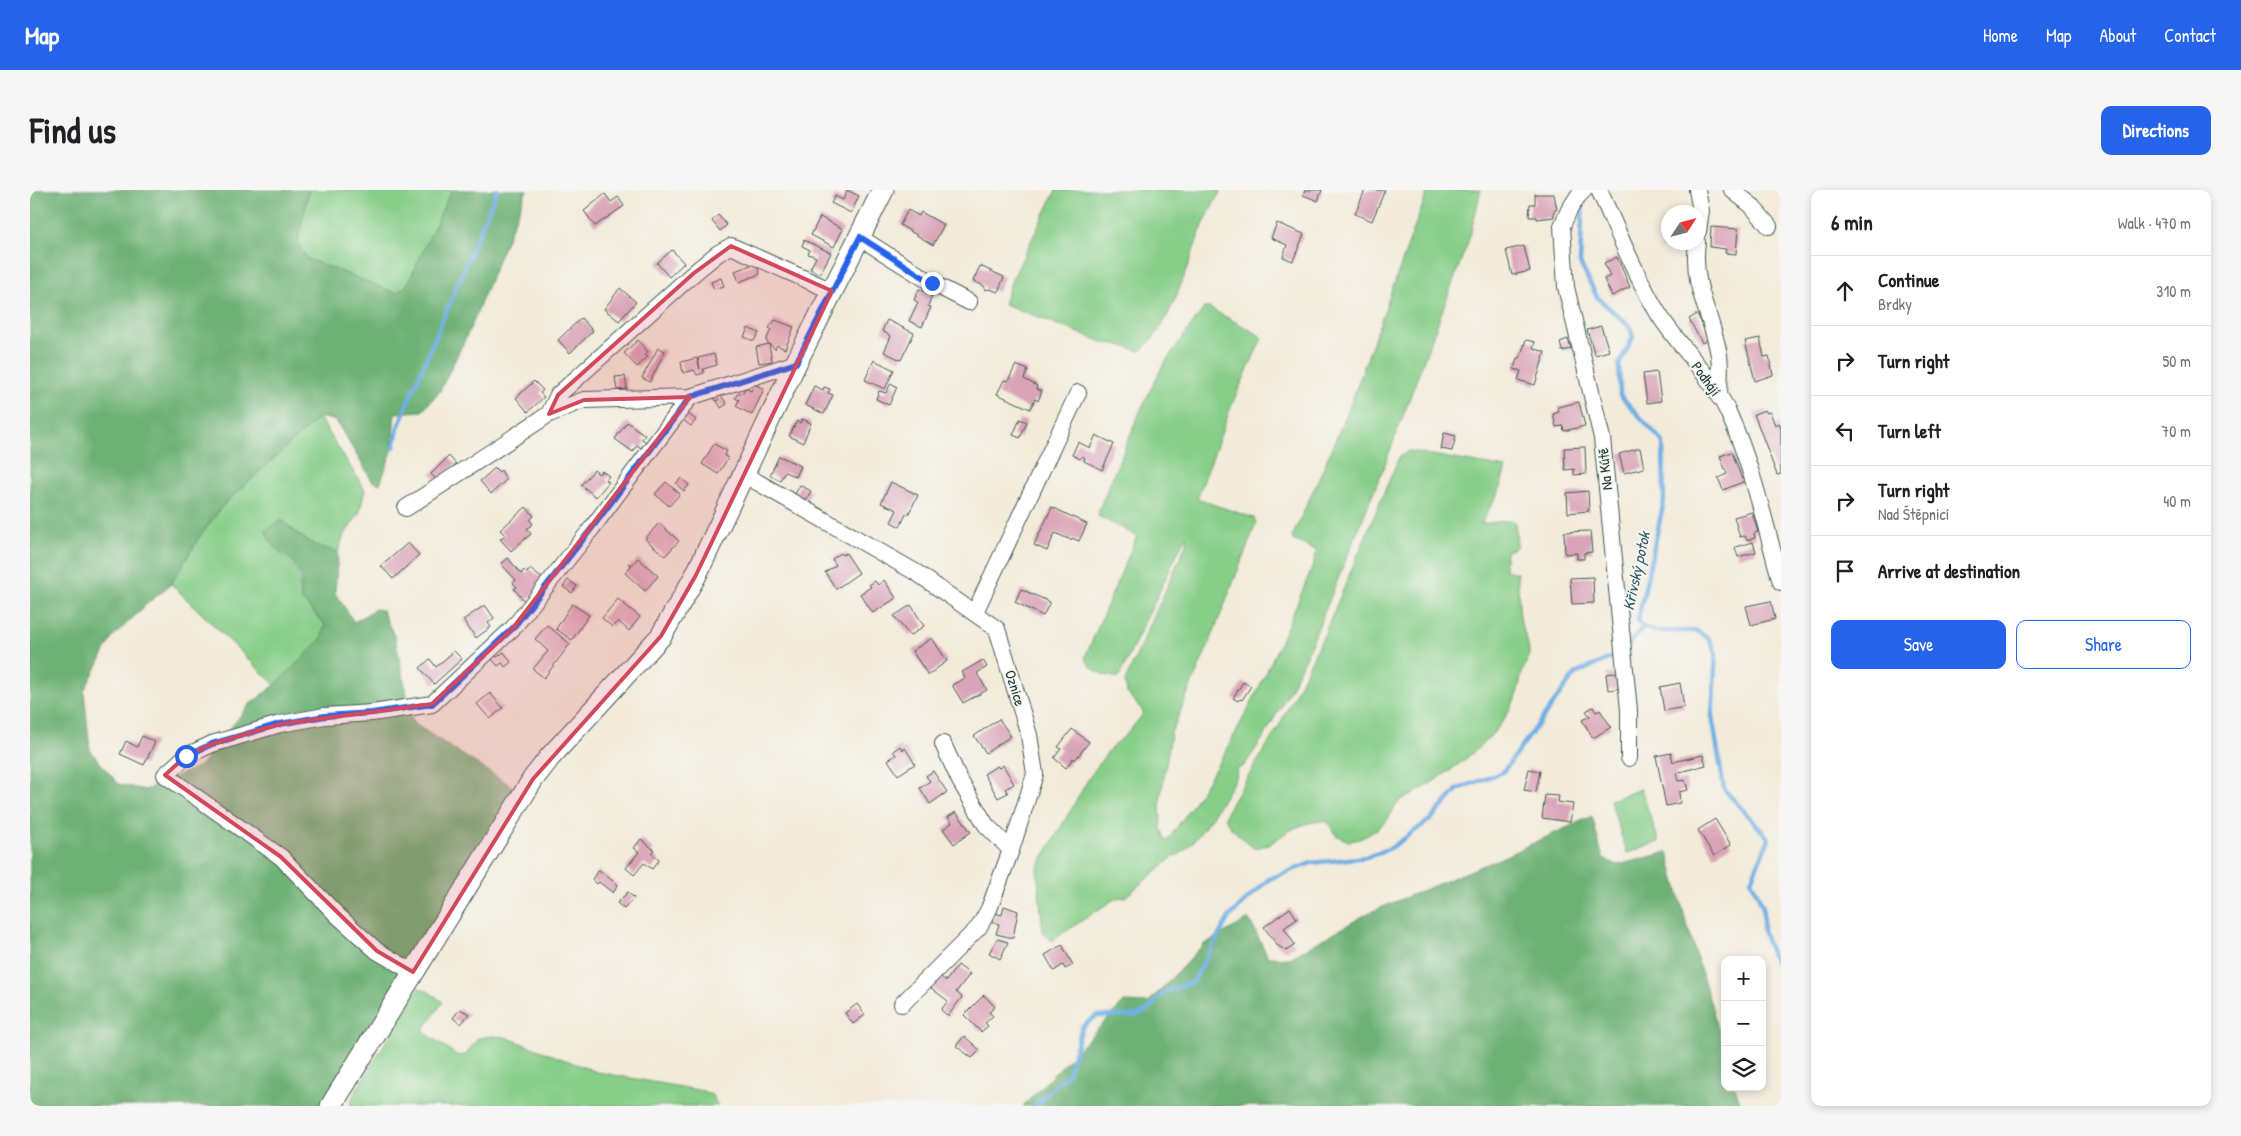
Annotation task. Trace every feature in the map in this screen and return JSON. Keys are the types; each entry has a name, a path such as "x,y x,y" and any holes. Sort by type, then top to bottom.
{"street":[{"path":"331,1106 533,779 550,757 661,636 696,575 796,363 883,190"},
{"name":"Podhájí","path":"1599,190 1639,277 1658,312 1728,411 1755,484 1781,582"},
{"path":"1697,190 1700,205"},
{"path":"1732,190 1751,205 1769,226"},
{"name":"Na Kútě","path":"1581,193 1562,226 1566,287 1602,438 1629,710 1630,758"},
{"path":"860,237 932,283 969,302"},
{"path":"550,414 558,395 694,273 717,254 731,246 832,291"},
{"path":"1696,250 1694,261 1698,282 1719,356 1719,397"},
{"path":"406,508 550,414 584,400 690,397 796,363"},
{"path":"975,612 1078,393"},
{"path":"414,972 377,951 337,915 281,857 165,775 186,756 212,744 280,724 325,716 372,713 432,704 513,628 592,528 690,397"},
{"name":"Oznice","path":"743,474 917,573 997,629 1029,735 1035,774 1011,850 989,909 978,927 902,1004"},
{"path":"943,744 960,781 986,825 1011,850"}],"highlighted area":[{"path":"731,246 832,291 696,575 661,636 533,779 413,972 377,951 281,857 165,775 186,756 212,744 280,724 432,704 513,628 690,397 584,400 549,414 558,395 694,273"}],"green space":[{"path":"30,190 309,190 298,239 300,248 308,259 396,293 407,285 452,190 527,190 470,329 440,391 422,411 395,413 392,451 380,484 372,481 336,421 319,417 223,505 198,539 171,584 112,638 84,691 90,750 118,784 145,790 200,766 249,705 275,685 321,639 325,625 301,599 301,577 297,568 276,548 268,537 266,530 282,520 307,540 320,547 338,552 335,593 354,622 375,609 382,610 395,638 413,723 516,789 328,1096 320,1106 30,1106"},
{"path":"309,190 452,190 407,285 396,293 308,259 300,248 298,239"},
{"path":"1056,190 1221,190 1201,229 1176,298 1168,314 1160,329 1140,351 1105,343 1004,304 1011,282"},
{"path":"1428,190 1481,190 1469,239 1385,464 1313,640 1292,686 1265,735 1244,766 1237,769 1236,778 1208,822 1190,845 1125,897 1116,898 1053,940 1050,940 1043,932 1037,869 1089,778 1109,750 1127,734 1143,714 1142,710 1127,693 1125,681 1187,542 1187,537 1185,537 1119,677 1104,675 1090,666 1085,657 1137,536 1098,516 1100,507 1142,407 1163,365 1204,308 1209,308 1262,338 1232,404 1197,499 1254,518 1256,524 1211,639 1171,733 1160,801 1161,828 1166,842 1210,777 1249,708 1313,565 1317,551 1293,540 1292,537 1351,403"},
{"path":"319,417 365,490 359,514 344,535 338,552 307,540 282,520 281,555 293,566 298,574 301,599 325,625 321,639 275,685 171,584 198,539 223,505"},
{"path":"1409,451 1506,468 1499,491 1481,524 1512,520 1515,523 1517,545 1514,549 1506,551 1505,570 1517,573 1519,610 1529,652 1516,696 1498,728 1485,742 1440,778 1401,800 1388,819 1370,834 1360,839 1349,841 1337,836 1327,821 1318,821 1295,828 1264,846 1252,847 1231,828 1225,818 1226,812 1279,726 1324,635 1399,457"},
{"path":"1641,789 1659,842 1627,853 1610,800"},
{"path":"1592,816 1603,859 1618,865 1668,852 1682,907 1721,1039 1721,1091 1736,1091 1741,1106 1023,1106 1124,1002 1148,1003 1204,944 1249,919 1268,957 1290,958 1368,913 1501,858"},
{"path":"419,988 426,990 443,1002 424,1029 424,1032 458,1056 466,1055 478,1038 491,1036 505,1037 597,1072 703,1091 712,1095 718,1106 350,1106 355,1092"}],"building":[{"path":"847,190 859,196 851,213 831,203 835,196 843,200"},
{"path":"1305,190 1322,190 1318,201 1303,195"},
{"path":"1365,190 1385,190 1372,221 1355,214"},
{"path":"605,194 611,202 618,197 624,206 595,226 584,211"},
{"path":"1535,194 1554,194 1557,210 1554,210 1554,217 1537,219 1537,217 1529,217 1530,204 1535,204"},
{"path":"908,210 919,216 921,212 944,225 933,245 900,225"},
{"path":"718,215 727,225 720,231 712,221"},
{"path":"820,217 843,229 834,247 811,235"},
{"path":"1277,223 1304,234 1293,261 1283,257 1287,245 1271,238"},
{"path":"1711,227 1738,229 1736,254 1725,253 1726,249 1710,247"},
{"path":"804,240 831,253 820,274 810,269 816,257 808,254 810,250 802,246"},
{"path":"1524,246 1530,271 1512,275 1506,250"},
{"path":"672,250 684,263 669,277 657,263"},
{"path":"1617,257 1630,287 1612,296 1604,279 1610,276 1604,263"},
{"path":"756,263 760,274 739,282 735,271"},
{"path":"980,266 1004,277 998,292 986,290 984,286 973,281"},
{"path":"721,278 724,286 714,289 711,282"},
{"path":"620,288 636,302 619,321 604,309"},
{"path":"919,289 932,295 928,306 931,307 922,327 909,321 918,302 914,300"},
{"path":"1697,314 1710,339 1702,343 1689,319"},
{"path":"581,318 593,331 570,353 558,340"},
{"path":"775,320 794,327 785,349 777,345 775,349 766,341 771,329 769,328"},
{"path":"887,320 914,333 901,360 884,352 891,336 882,331"},
{"path":"1601,326 1609,351 1595,355 1587,330"},
{"path":"748,328 759,333 754,341 744,337"},
{"path":"1760,338 1764,357 1769,356 1773,375 1755,381 1745,341"},
{"path":"1568,339 1571,349 1562,351 1560,342"},
{"path":"638,340 648,352 645,355 648,357 637,367 624,353"},
{"path":"1526,340 1535,342 1533,348 1545,352 1535,385 1518,380 1521,371 1514,369"},
{"path":"769,344 772,361 759,363 756,347"},
{"path":"658,348 665,351 650,382 642,378"},
{"path":"714,354 717,365 703,369 704,373 697,375 694,370 683,373 681,362 697,358 700,369 698,358"},
{"path":"874,360 894,370 885,389 865,380"},
{"path":"1016,365 1028,370 1024,379 1037,386 1036,389 1042,391 1038,401 1035,399 1030,409 997,394 1004,380 1008,381"},
{"path":"1657,372 1661,401 1647,403 1643,374"},
{"path":"625,376 627,389 617,390 615,377"},
{"path":"534,381 543,390 540,393 544,397 528,412 516,398"},
{"path":"891,383 897,387 889,405 876,399 879,391 886,393"},
{"path":"754,384 764,389 752,415 736,406 739,400 735,398 739,392 742,394 745,388 751,391"},
{"path":"814,386 823,390 824,387 830,389 828,393 833,395 824,414 805,405"},
{"path":"717,390 727,404 721,408 717,401 719,399 716,401 711,394"},
{"path":"1579,402 1585,426 1564,431 1563,426 1556,427 1553,414 1559,412 1558,407"},
{"path":"1765,410 1767,413 1770,412 1775,425 1779,423 1781,428 1781,474 1777,475 1754,414"},
{"path":"687,413 696,420 691,426 682,419"},
{"path":"802,419 811,423 803,443 789,436 797,421 800,423"},
{"path":"1020,419 1027,422 1020,438 1013,435"},
{"path":"627,422 645,435 642,439 646,442 641,448 637,445 633,452 615,439"},
{"path":"1444,433 1456,436 1452,451 1441,449"},
{"path":"1096,435 1114,444 1102,470 1084,461 1085,458 1082,456 1080,459 1072,455 1078,442 1090,448"},
{"path":"714,444 727,451 724,456 728,458 718,474 702,464"},
{"path":"1585,447 1586,474 1574,475 1574,469 1565,470 1564,448"},
{"path":"1640,448 1644,468 1624,473 1619,454"},
{"path":"1732,452 1743,482 1723,490 1718,478 1727,474 1720,456"},
{"path":"449,456 456,464 438,481 431,474"},
{"path":"779,456 801,466 796,477 785,472 780,480 770,475"},
{"path":"495,468 499,472 501,470 506,480 491,494 480,481"},
{"path":"594,470 599,474 602,471 609,476 606,480 609,482 596,497 581,485"},
{"path":"681,478 689,485 684,491 676,484"},
{"path":"666,482 680,494 669,506 655,494"},
{"path":"891,482 918,495 900,527 891,522 897,510 881,503"},
{"path":"800,485 811,491 805,502 794,496"},
{"path":"1588,491 1589,511 1568,513 1567,493"},
{"path":"526,507 534,516 530,520 533,524 527,529 531,534 511,551 500,539 505,535 500,530"},
{"path":"1052,507 1087,524 1079,541 1072,538 1071,540 1055,533 1047,551 1034,545"},
{"path":"1752,512 1758,532 1754,533 1755,538 1747,540 1745,536 1740,537 1734,517"},
{"path":"659,523 679,541 665,556 645,539"},
{"path":"1590,531 1592,552 1584,553 1584,559 1577,559 1577,553 1565,554 1564,532"},
{"path":"1753,542 1756,552 1738,557 1735,547"},
{"path":"408,543 419,555 393,579 381,566"},
{"path":"841,553 843,555 846,553 859,573 836,589 825,572 836,565 832,559"},
{"path":"508,558 521,574 524,570 527,573 530,569 544,580 526,603 514,589 517,587 513,583 516,580 501,564"},
{"path":"638,558 658,576 645,591 625,573 631,566 628,563 632,565"},
{"path":"1593,577 1594,603 1572,604 1570,578"},
{"path":"568,580 577,586 572,593 563,587"},
{"path":"884,580 896,598 873,613 860,594 871,587 869,585 875,581 878,585"},
{"path":"1021,589 1050,602 1043,616 1015,602"},
{"path":"618,599 640,617 629,631 618,621 612,627 602,618"},
{"path":"1771,601 1775,619 1751,625 1746,606"},
{"path":"572,604 589,615 572,640 556,629"},
{"path":"485,605 494,618 488,623 491,627 476,638 463,620"},
{"path":"911,605 924,626 910,636 894,616"},
{"path":"547,625 570,644 544,678 533,669 548,651 535,639"},
{"path":"932,638 947,661 928,675 912,651"},
{"path":"454,651 462,659 434,684 420,668 430,659 436,667"},
{"path":"504,652 511,662 505,667 502,663 498,666 491,658 495,654 497,657"},
{"path":"983,660 987,667 977,673 987,690 963,703 952,685 965,678 962,672"},
{"path":"1621,672 1623,688 1608,690 1606,674"},
{"path":"1243,682 1251,686 1242,700 1238,701 1233,698"},
{"path":"1680,683 1684,707 1664,711 1660,687"},
{"path":"490,693 503,708 490,719 477,704"},
{"path":"1593,707 1596,712 1600,710 1611,727 1593,738 1582,720 1590,716 1586,711"},
{"path":"999,719 1011,736 986,753 974,736"},
{"path":"1072,729 1089,742 1066,768 1054,758 1061,749 1058,747"},
{"path":"142,736 155,742 144,765 120,754 126,741 137,747"},
{"path":"900,746 903,750 905,748 915,764 898,775 888,760 896,755 893,751"},
{"path":"1671,753 1673,762 1703,755 1706,765 1676,773 1678,781 1685,780 1688,790 1679,792 1680,803 1666,806 1656,756"},
{"path":"1003,765 1014,784 1005,789 1008,793 998,798 984,774 997,766 999,768"},
{"path":"1529,769 1540,771 1536,792 1524,790"},
{"path":"933,771 947,792 930,804 920,788 930,781 926,776"},
{"path":"1545,795 1559,796 1558,802 1573,804 1570,822 1542,818"},
{"path":"956,812 971,832 954,844 943,829 952,823 948,817"},
{"path":"1715,819 1731,845 1714,856 1698,830"},
{"path":"641,839 654,850 651,853 659,860 652,869 644,863 634,875 626,868 639,852 634,848"},
{"path":"599,870 618,885 613,893 592,879"},
{"path":"628,892 634,898 624,909 617,903"},
{"path":"1004,906 1018,911 1013,938 996,934 999,924 993,922 995,913 1002,915"},
{"path":"1290,908 1297,919 1284,928 1295,945 1286,951 1277,945 1264,927"},
{"path":"997,939 1008,942 1000,959 989,953"},
{"path":"1062,945 1073,965 1065,969 1063,965 1054,971 1045,955"},
{"path":"958,965 970,974 956,992 962,997 948,1016 941,1010 948,1001 931,988 940,976 946,981"},
{"path":"984,995 995,1007 989,1012 993,1016 985,1023 988,1026 981,1032 964,1015"},
{"path":"857,1004 865,1015 853,1024 845,1013"},
{"path":"460,1009 469,1014 461,1024 453,1018"},
{"path":"964,1036 980,1050 972,1058 956,1046"}],"waterway":[{"path":"394,447 398,428 407,405 497,190"},
{"name":"Křivský potok","path":"1583,199 1580,263 1597,297 1630,327 1633,337 1619,365 1620,395 1663,442 1664,501 1638,620 1643,627 1654,631 1697,631 1709,639 1716,653 1712,716 1724,789 1769,839 1751,880 1763,907 1763,931 1774,961 1781,967"},
{"path":"1629,644 1643,627"},
{"path":"1035,1106 1068,1074 1082,1027 1096,1016 1135,1016 1148,1010 1164,992 1193,982 1229,917 1269,879 1311,863 1367,857 1391,848 1431,819 1458,789 1503,772 1575,674 1615,656"}],"route":[{"path":"186,756 212,744 280,724 325,716 372,713 432,704 513,628 592,528 690,397 796,363 860,237 932,283"}]}
